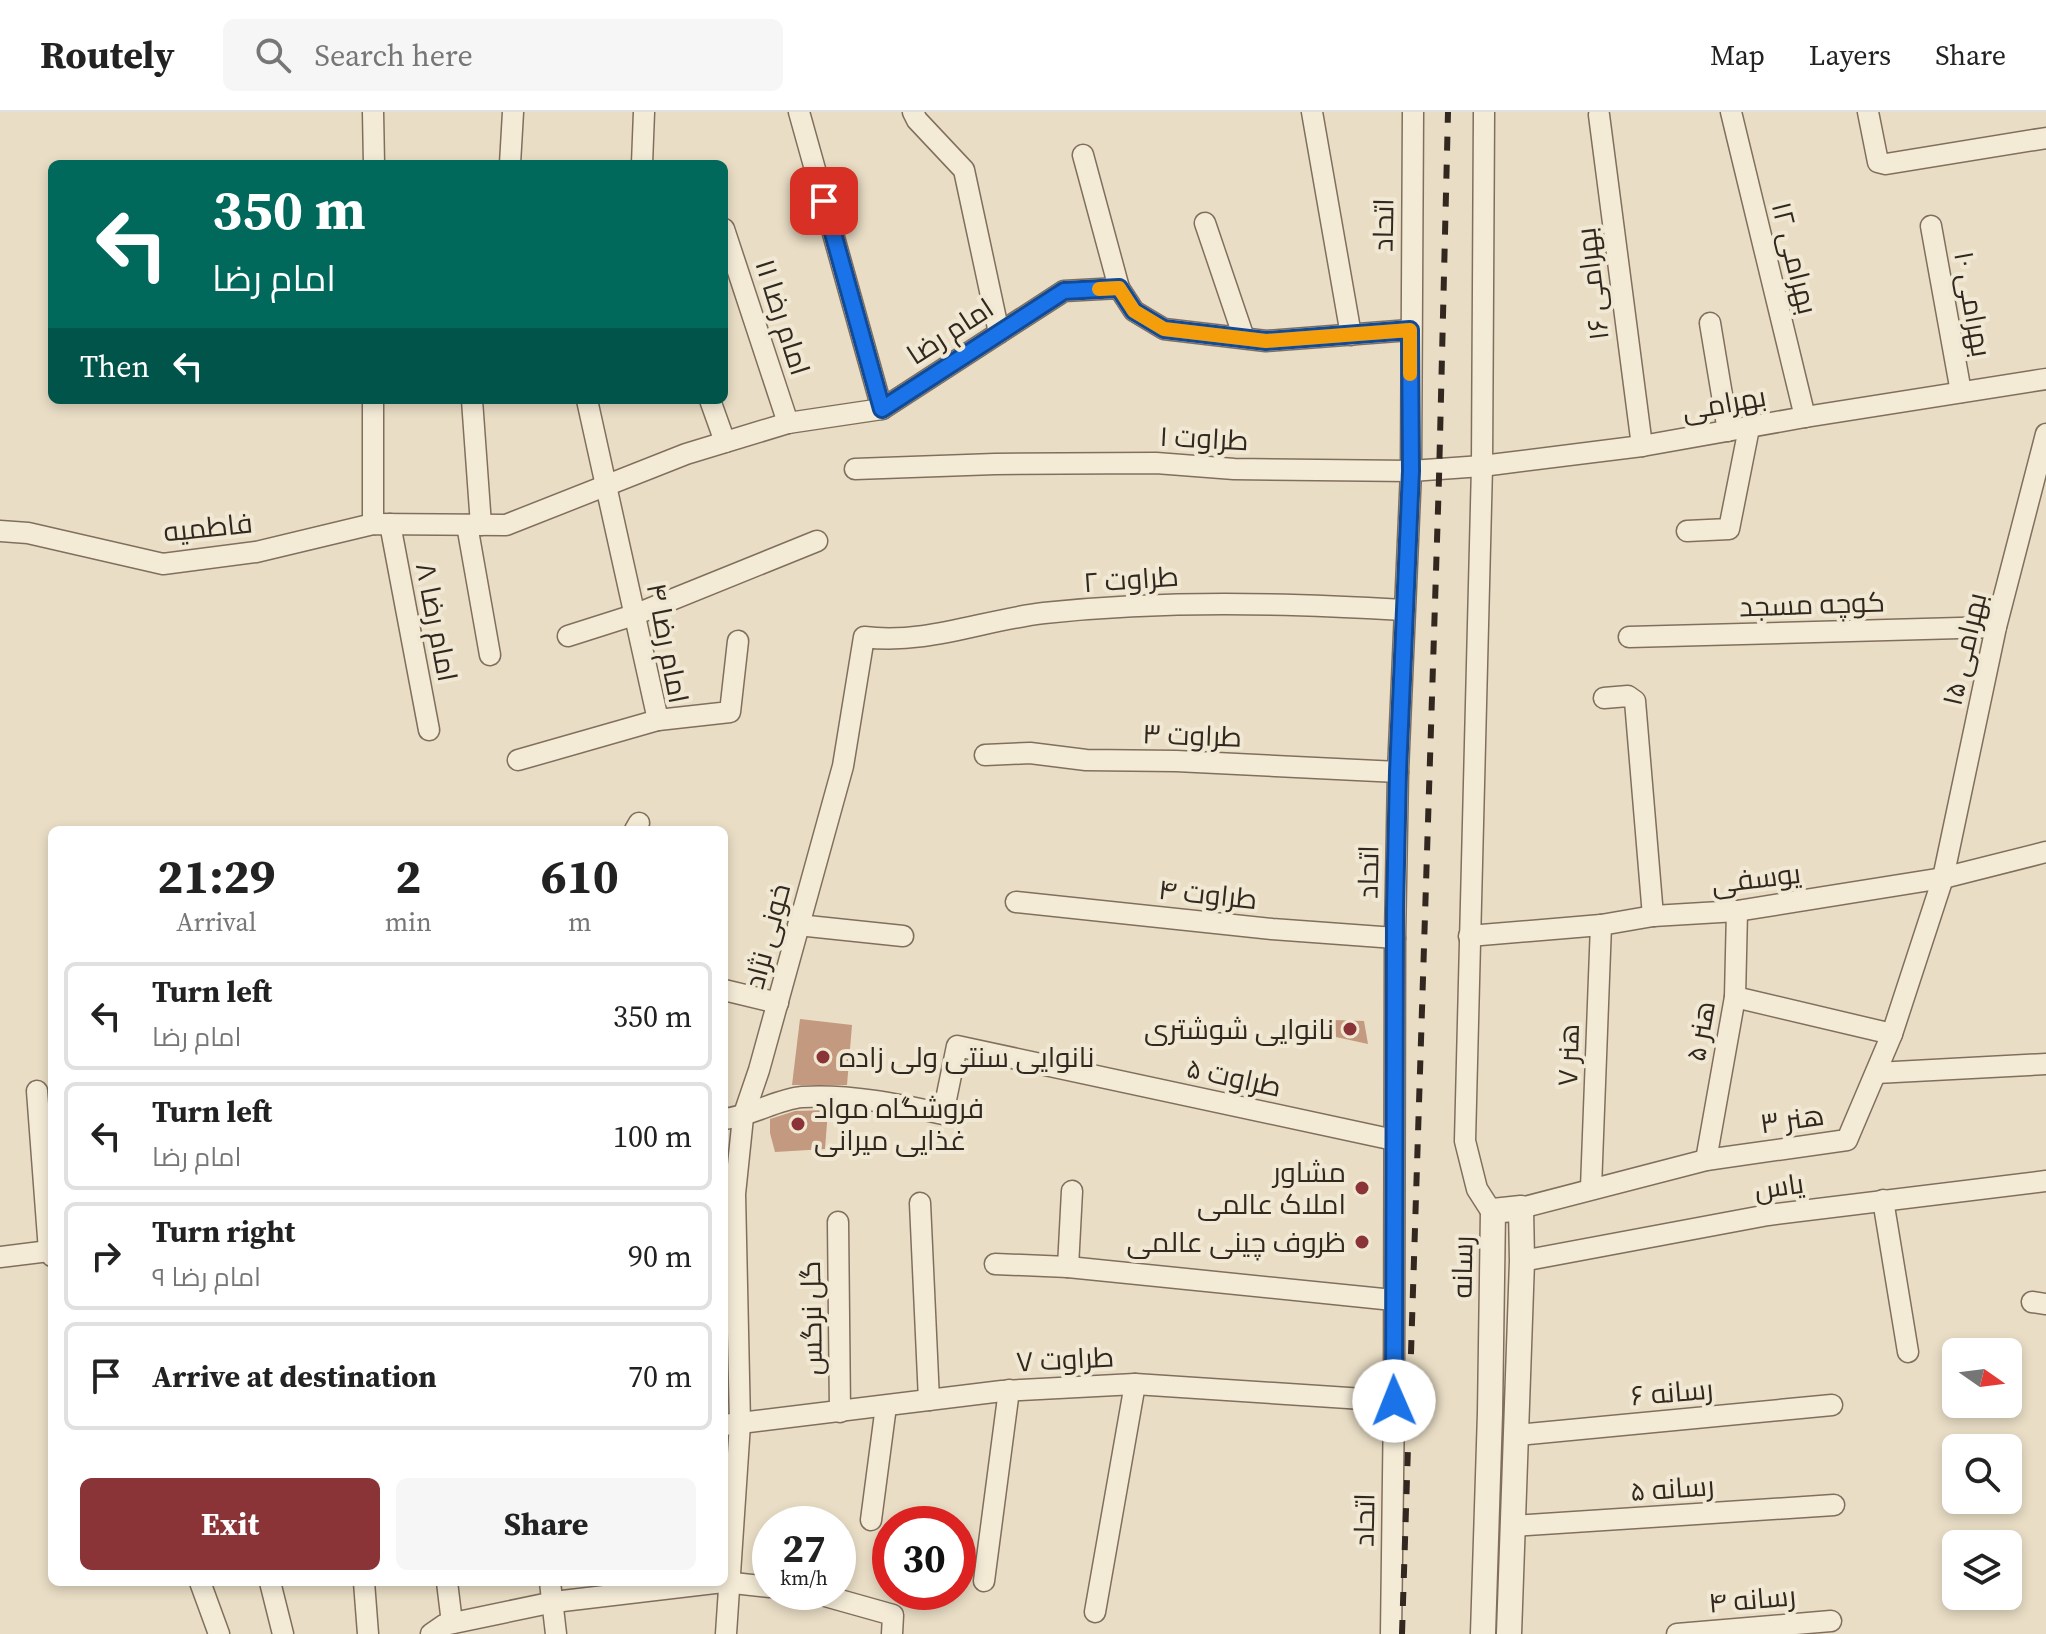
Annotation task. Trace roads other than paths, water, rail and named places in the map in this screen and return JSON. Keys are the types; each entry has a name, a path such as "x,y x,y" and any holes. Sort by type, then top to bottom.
{"street":[{"path":"373,112 374,160"},
{"path":"510,160 513,112"},
{"path":"642,160 644,112"},
{"path":"799,112 882,409"},
{"path":"913,112 964,170 999,333"},
{"path":"1312,112 1351,335"},
{"name":"اتحاد","path":"1391,1634 1395,938 1398,772 1411,471 1413,112"},
{"path":"1484,112 1482,466 1465,1141 1477,1189 1493,1214"},
{"name":"بهرامی ۱۲","path":"1731,112 1805,417"},
{"path":"1868,112 1878,162 1886,164 2046,138"},
{"name":"بهرامی ۱۶","path":"1599,115 1642,446"},
{"path":"1083,155 1119,288 1134,311 1164,329 1266,341 1410,330"},
{"path":"1205,223 1244,338"},
{"name":"بهرامی ۱۰","path":"1931,226 1961,392"},
{"name":"امام رضا ۱۱","path":"728,241 788,423"},
{"name":"امام رضا","path":"381,524 506,525 686,454 788,423 882,409 1064,291 1119,288"},
{"path":"1710,323 1728,431"},
{"name":"بهرامی","path":"1411,471 1482,466 1642,446 2046,379"},
{"name":"امام رضا ۸","path":"373,404 381,524 429,730"},
{"path":"472,404 474,525 490,655"},
{"name":"امام رضا ۴","path":"518,760 658,720 588,404"},
{"path":"711,404 725,442"},
{"path":"1687,531 1729,529 1749,428"},
{"name":"بهرامی ۱۵","path":"1943,878 1996,627 2046,434"},
{"name":"طراوت ۱","path":"855,469 1156,463 1234,469 1411,471"},
{"name":"فاطمیه","path":"0,531 28,533 163,564 256,552 381,524"},
{"path":"568,636 634,615 817,541"},
{"name":"طراوت ۲","path":"864,637 891,640 956,632 1040,614 1132,606 1227,602 1404,610"},
{"name":"کوچه مسجد","path":"1629,637 1996,627"},
{"name":"خونی نژاد","path":"728,1515 735,1194 733,1118 778,1003 843,766 864,637"},
{"path":"658,720 730,712 738,641"},
{"path":"1604,698 1628,696 1635,701 1653,916"},
{"name":"طراوت ۳","path":"985,755 1030,753 1086,760 1176,761 1398,772"},
{"name":"یوسفی","path":"1469,936 1601,925 1653,916 1737,911 1943,878 2046,852"},
{"name":"هنر ۳","path":"1521,1208 1706,1160 1847,1140 1892,1034 1943,878"},
{"name":"طراوت ۴","path":"1016,902 1272,929 1395,938"},
{"name":"هنر ۵","path":"1706,1160 1735,997 1737,911"},
{"path":"798,925 903,936"},
{"name":"هنر ۷","path":"1591,1188 1601,925"},
{"path":"728,991 778,1003"},
{"path":"1735,997 1892,1034"},
{"name":"طراوت ۵","path":"733,1118 799,1097 899,1104 943,1114 957,1046 1394,1140"},
{"path":"1876,1073 2046,1064"},
{"path":"37,1091 48,1228"},
{"name":"یاس","path":"1522,1261 1768,1215 2046,1181"},
{"path":"1068,1267 1072,1191"},
{"path":"1883,1200 1908,1352"},
{"path":"920,1203 929,1400"},
{"name":"رسانه","path":"1483,1634 1493,1211 1521,1208 1522,1261 1509,1634"},
{"name":"گل نرگس","path":"838,1222 840,1412"},
{"path":"0,1257 48,1253"},
{"path":"995,1264 1068,1267 1393,1300"},
{"path":"1095,1612 1135,1384"},
{"name":"طراوت ۷","path":"732,1425 1009,1390 1135,1384 1394,1401"},
{"path":"984,1581 1009,1390"},
{"name":"رسانه ۶","path":"1517,1435 1832,1405"},
{"path":"871,1520 886,1406"},
{"name":"رسانه ۵","path":"1514,1526 1834,1505"},
{"path":"728,1582 752,1585"},
{"path":"201,1586 219,1634"},
{"path":"271,1586 283,1634"},
{"path":"364,1586 368,1634"},
{"path":"447,1586 452,1623"},
{"path":"431,1634 452,1623 474,1626 552,1592 656,1586"},
{"name":"خونی نژاد","path":"725,1586 726,1634"},
{"path":"552,1592 556,1634"},
{"path":"855,1610 892,1625"},
{"name":"رسانه ۴","path":"1677,1634 1831,1621"}],"railway":[{"path":"1402,1634 1448,112"}],"place":[{"name":"نانوایی شوشتری","path":"1350,1029"},
{"name":"نانوایی سنتی ولی زاده","path":"823,1057"},
{"name":"فروشگاه مواد غذایی میرانی","path":"798,1124"},
{"name":"مشاور املاک عالمی","path":"1362,1188"},
{"name":"ظروف چینی عالمی","path":"1362,1242"}]}
